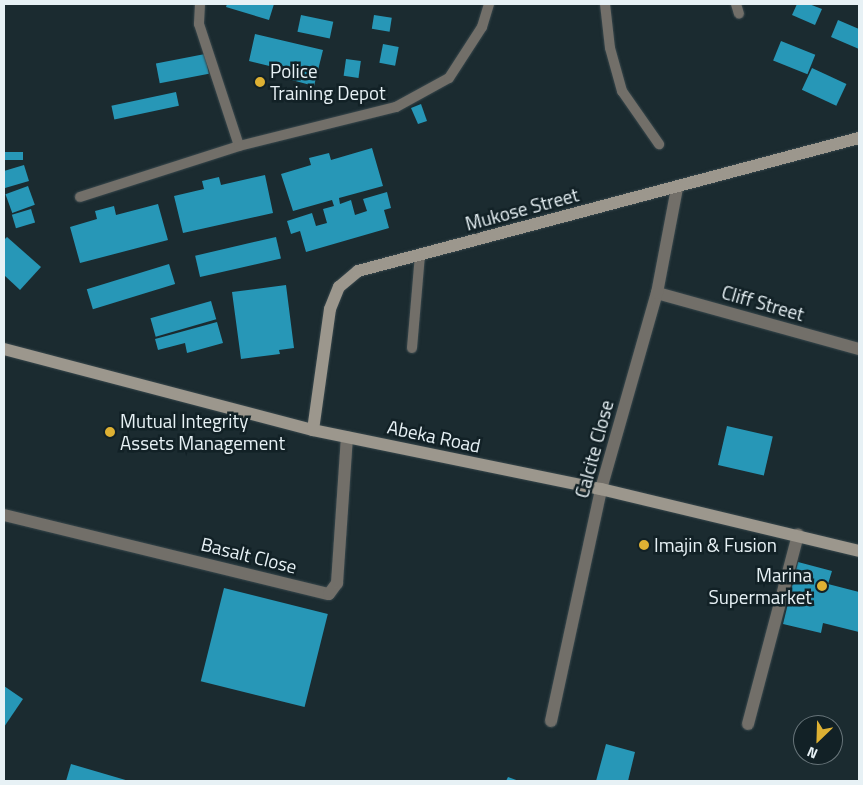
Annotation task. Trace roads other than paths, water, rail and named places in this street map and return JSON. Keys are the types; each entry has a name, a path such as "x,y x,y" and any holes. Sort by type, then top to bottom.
{"street":[{"name":"Mukose Street","path":"313,430 324,336 339,287 358,271 677,188 859,138"},
{"name":"Calcite Close","path":"551,721 601,489 657,293 677,188"},
{"name":"Cliff Street","path":"657,293 859,349"},
{"name":"Abeka Road","path":"4,349 313,430 601,489 859,551"},
{"name":"Basalt Close","path":"4,515 328,594 337,584 347,437"},
{"path":"748,724 798,535"}],"lane":[{"path":"200,4 201,32 239,146"},
{"path":"80,197 239,146 396,108 449,78 482,27 489,4"},
{"path":"606,4 610,48 622,91 659,144"},
{"path":"412,348 420,255"}],"place":[{"name":"Police Training Depot","path":"260,82"},
{"name":"Mutual Integrity Assets Management","path":"110,432"},
{"name":"Imajin & Fusion","path":"644,545"},
{"name":"Marina Supermarket","path":"822,586"}]}
